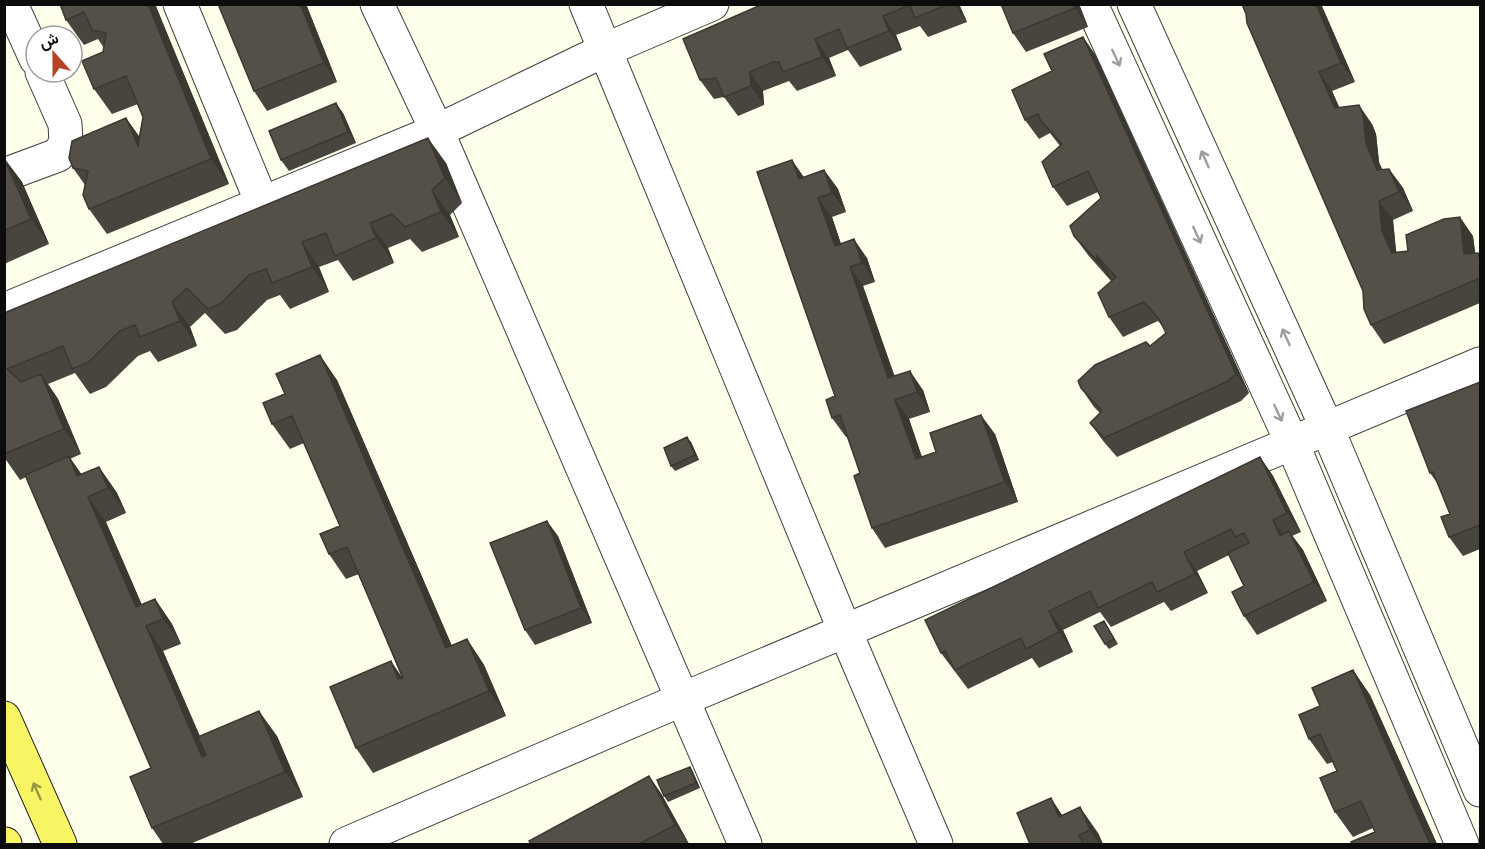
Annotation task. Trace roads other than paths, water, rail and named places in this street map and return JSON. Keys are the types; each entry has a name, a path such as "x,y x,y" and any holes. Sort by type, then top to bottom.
{"main road":[{"path":"4,718 60,844"}],"street":[{"path":"11,4 24,33"},
{"path":"180,4 262,203"},
{"path":"377,4 437,131 745,844"},
{"path":"586,4 845,631 936,844"},
{"path":"4,310 437,131 605,50 712,4"},
{"path":"1091,4 1292,443 1462,844"},
{"path":"1134,4 1327,428 1480,790"},
{"path":"4,176 58,155 66,143 65,124 47,84"},
{"path":"346,844 683,699 1480,364"}]}
